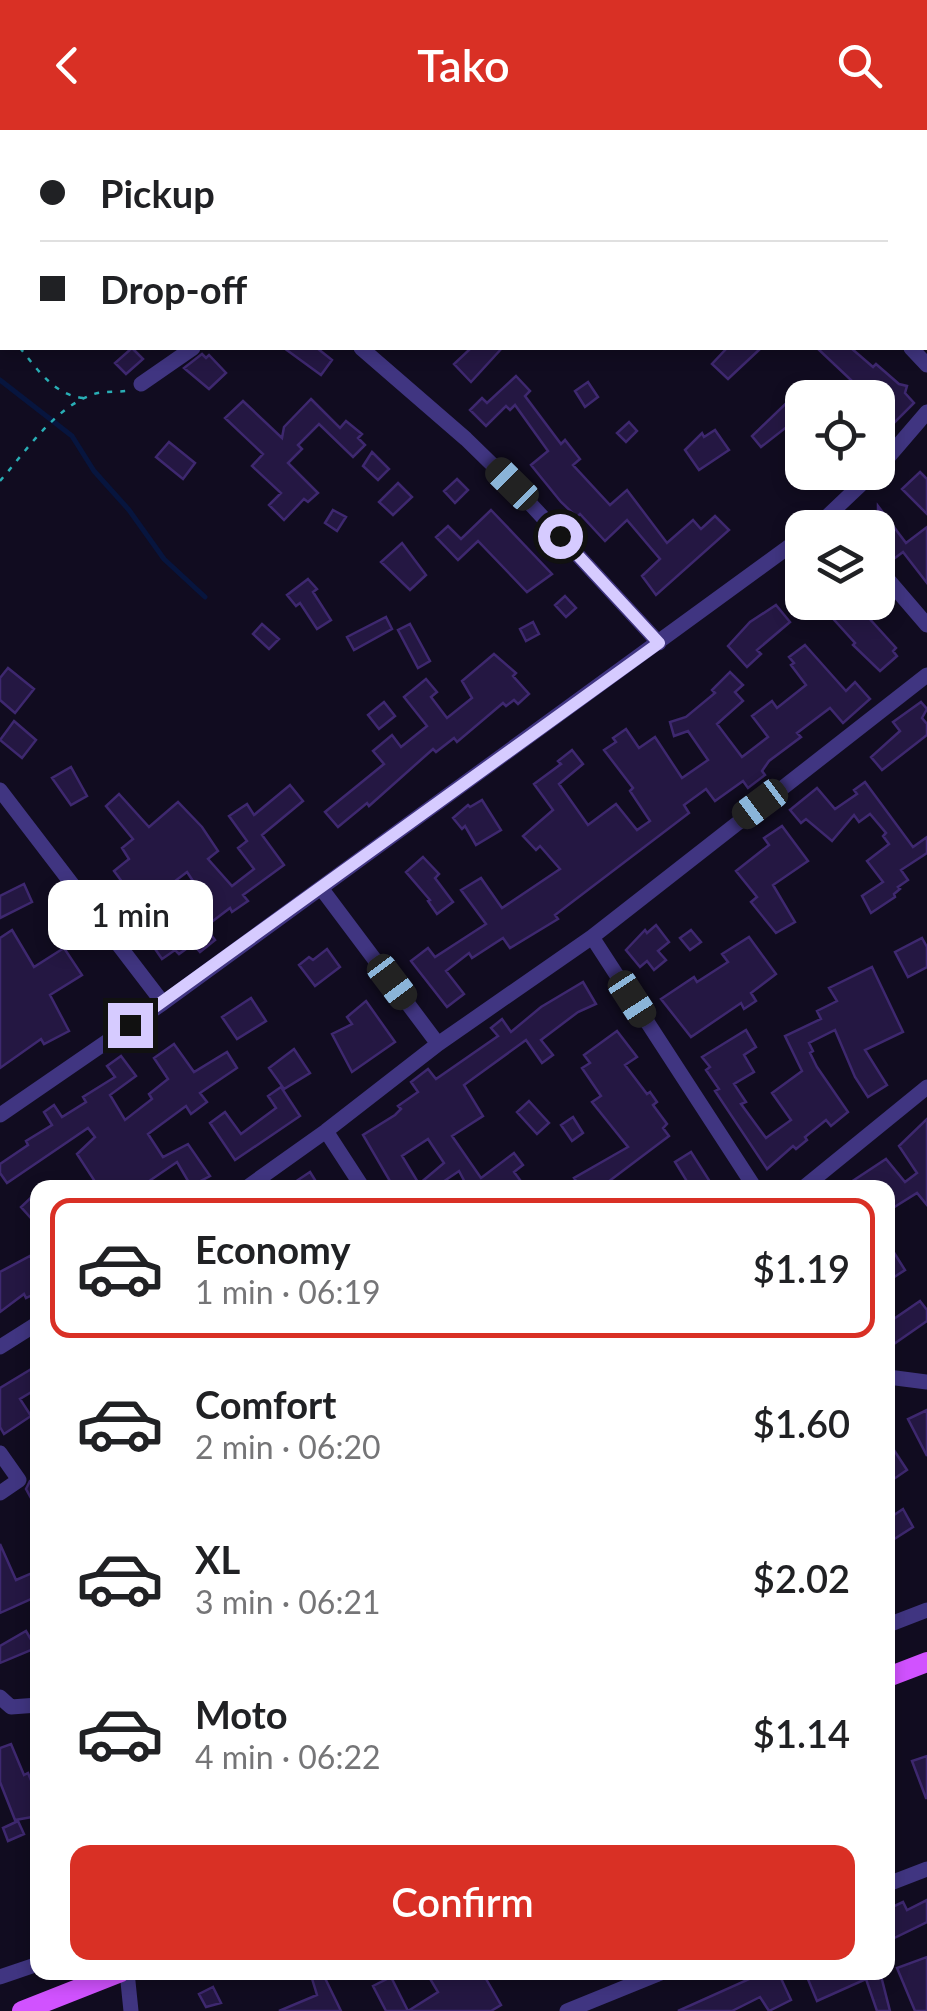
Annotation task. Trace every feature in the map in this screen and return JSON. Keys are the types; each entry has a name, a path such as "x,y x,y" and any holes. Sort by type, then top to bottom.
{"main road":[{"path":"895,1674 927,1662"},
{"path":"22,2011 103,1980"}],"street":[{"path":"141,384 190,350"},
{"path":"363,350 500,472 659,643"},
{"path":"895,449 927,412"},
{"path":"846,510 861,490"},
{"path":"0,1115 162,1003 785,549"},
{"path":"895,588 927,625"},
{"path":"257,1180 438,1044 592,936 924,685"},
{"path":"0,790 162,1003"},
{"path":"321,888 438,1044"},
{"path":"592,936 750,1180"},
{"path":"813,1180 927,1087"},
{"path":"326,1131 358,1180"},
{"path":"0,1347 30,1330"},
{"path":"895,1378 927,1382"},
{"path":"0,1453 19,1480 0,1493"},
{"path":"895,1622 927,1610"},
{"path":"0,1698 12,1707 30,1706"},
{"path":"895,1881 927,1869"},
{"path":"0,1977 30,1967"},
{"path":"125,1980 131,2011"},
{"path":"567,2011 643,1980"}],"path":[{"path":"22,350 56,388 72,397 86,398"},
{"path":"0,482 45,429 86,398 126,391 141,384"}],"building":[{"path":"130,350 143,359 126,374 115,363"},
{"path":"287,350 320,350 332,360 321,375"},
{"path":"469,350 500,350 471,382 454,364"},
{"path":"725,350 759,350 728,379 712,364"},
{"path":"819,350 853,350 873,367 876,364 894,380 851,380"},
{"path":"202,354 206,358 209,355 226,373 209,389 184,368"},
{"path":"516,376 530,391 525,396 561,444 565,440 580,459 573,465 610,505 627,490 667,543 693,520 701,529 715,516 729,530 656,595 642,576 660,559 627,520 605,541 580,514 577,517 561,502 531,465 548,451 515,405 510,410 506,406 486,426 470,410 482,398 487,403"},
{"path":"895,381 907,386 905,393 914,403 895,422"},
{"path":"588,382 598,397 585,407 575,391"},
{"path":"311,399 340,428 346,421 362,434 358,438 365,445 353,457 319,424 298,445 302,449 288,463 318,493 308,502 304,499 284,520 269,505 281,493 252,466 263,454 225,418 243,401 282,438 284,427"},
{"path":"785,404 785,428 761,447 752,436"},
{"path":"629,422 637,431 626,442 617,433"},
{"path":"715,430 729,450 699,470 685,450 702,433 704,437"},
{"path":"169,442 195,463 183,479 156,457"},
{"path":"372,452 389,469 378,480 363,466"},
{"path":"920,472 927,479 927,514 902,489"},
{"path":"457,479 468,490 455,503 444,491"},
{"path":"398,483 412,497 393,515 379,502"},
{"path":"333,510 346,517 337,531 325,523"},
{"path":"491,510 552,574 527,592 478,541 458,560 436,537 448,526 461,539"},
{"path":"927,527 927,583 903,552 895,558 895,528 906,543"},
{"path":"402,543 426,575 410,590 381,562"},
{"path":"308,579 331,620 317,629 300,603 296,606 287,595"},
{"path":"565,596 576,608 566,617 555,605"},
{"path":"776,605 790,622 757,650 761,654 747,667 728,646 750,622"},
{"path":"386,617 392,629 354,650 347,637"},
{"path":"834,620 871,620 896,648 893,651 897,656 880,671"},
{"path":"533,622 539,634 526,641 520,629"},
{"path":"262,624 279,639 269,649 253,634"},
{"path":"410,624 430,661 418,668 398,630"},
{"path":"805,645 846,691 855,682 870,699 843,723 830,708 797,733 801,737 769,761 762,771 765,775 748,788 743,781 715,801 706,789 684,805 689,813 555,915 558,919 510,948 503,938 472,958 469,953 446,971 464,994 447,1007 411,961 428,948 435,957 486,924 461,890 481,878 502,908 560,869 540,846 536,850 523,836 553,810 534,784 561,764 558,761 572,750 583,764 559,784 588,825 616,804 637,830 650,821 630,791 633,788 604,750 616,742 613,738 626,729 639,748 655,737 682,778 708,760 688,731 674,736 670,722 686,717 715,693 712,690 730,672 743,685 735,692 743,701 717,724 742,757 768,737 752,716 772,701 777,708 806,685 789,657"},
{"path":"494,654 516,673 513,676 529,694 518,704 514,700 506,706 503,703 457,742 454,738 436,752 433,749 369,806 367,803 338,827 325,812 384,764 373,751 392,735 401,747 427,726 404,697 426,679 437,692 431,697 447,718 472,698 462,681"},
{"path":"8,668 34,689 15,713 0,700 0,678"},
{"path":"384,702 395,716 379,729 368,715"},
{"path":"921,702 927,709 922,718 927,724 927,735 882,770 871,757 900,731 893,722"},
{"path":"14,721 36,740 22,758 0,740"},
{"path":"71,767 87,796 71,805 52,778"},
{"path":"865,782 913,847 927,837 927,853 901,870 908,880 898,887 895,897 871,913 862,896 883,882 867,861 889,844 883,836 886,833 870,814 859,822 854,815 832,841 806,819 801,823 790,810 817,788 835,809 857,794 854,790"},
{"path":"290,785 303,801 262,835 284,865 243,895 248,901 232,912 230,908 205,927 215,940 200,952 193,944 162,959 153,946 157,944 142,924 135,929 123,914 137,902 114,871 129,859 122,848 133,839 106,806 119,794 149,827 178,802 218,851 208,859 232,886 254,869 238,848 247,841 229,816 247,804 254,815","holes":["187,872 201,893 169,917 154,897"]},
{"path":"482,800 501,830 476,845 465,826 462,829 453,818 468,805"},
{"path":"782,826 808,861 773,885 795,922 776,933 751,902 757,897 736,871 769,845 764,838"},
{"path":"423,857 439,874 435,878 453,902 437,914 406,872"},
{"path":"24,884 32,902 0,918 0,896"},
{"path":"656,925 669,942 658,951 666,960 654,970 647,961 640,967 626,950 645,930 647,933"},
{"path":"12,930 34,967 64,948 82,975 50,995 69,1031 44,1044 41,1039 0,1068 0,938"},
{"path":"691,930 701,942 690,950 680,938"},
{"path":"749,937 776,974 751,993 756,1001 744,1009 741,1003 691,1037 661,999 694,977 697,982 728,962 722,954"},
{"path":"922,938 927,947 927,967 908,977 895,952"},
{"path":"327,949 340,967 315,986 299,965"},
{"path":"872,967 903,1032 865,1050 887,1085 868,1097 835,1030 809,1043 817,1067 848,1112 831,1126 826,1120 805,1137 807,1140 796,1149 793,1146 767,1169 715,1091 719,1089 702,1057 746,1030 756,1047 744,1055 754,1072 734,1084 746,1102 741,1104 766,1138 791,1120 772,1093 802,1071 785,1036 821,1019 817,1011 837,1001 829,988"},
{"path":"583,982 596,1004 578,1012 541,1040 553,1055 542,1063 526,1040 464,1085 483,1116 452,1136 481,1178 514,1153 523,1165 514,1172 520,1180 464,1180 459,1171 446,1180 424,1180 444,1163 428,1139 402,1156 417,1180 389,1180 363,1135 395,1115 401,1109 398,1106 418,1092 411,1082 428,1069 436,1079 498,1036 491,1028 502,1019 511,1032 541,1007"},
{"path":"251,998 266,1021 237,1039 222,1017"},
{"path":"366,1001 395,1042 352,1072 332,1034 352,1024 347,1017"},
{"path":"617,1031 637,1057 625,1065 647,1094 650,1092 657,1102 653,1105 667,1124 663,1128 669,1136 611,1180 574,1178 628,1147 592,1102 601,1096 582,1068 590,1063 584,1055"},
{"path":"174,1044 194,1072 227,1052 237,1068 200,1093 207,1102 191,1114 186,1106 148,1134 163,1157 188,1144 210,1176 188,1180 177,1162 151,1180 94,1180 77,1154 95,1137 88,1128 7,1183 0,1173 0,1164 52,1125 44,1112 54,1105 62,1117 86,1102 83,1097 115,1077 107,1066 121,1056 136,1076 110,1095 125,1120 152,1099 149,1094 168,1079 154,1058"},
{"path":"294,1049 310,1073 284,1089 269,1068"},
{"path":"281,1087 300,1116 235,1160 210,1123 225,1112 241,1134 276,1108 268,1096"},
{"path":"529,1101 549,1123 537,1134 517,1112"},
{"path":"573,1117 583,1133 572,1141 561,1125"},
{"path":"927,1119 927,1205 917,1193 895,1207 895,1180 854,1180 886,1159 905,1182 917,1173 899,1146"},
{"path":"691,1152 709,1180 686,1180 675,1162"},
{"path":"310,1172 315,1180 298,1180"},
{"path":"30,1199 30,1217 21,1207"},
{"path":"895,1254 905,1270 895,1276"},
{"path":"30,1256 30,1296 26,1298 24,1294 0,1312 0,1272"},
{"path":"920,1301 927,1310 927,1321 895,1343 895,1318"},
{"path":"30,1370 30,1393 20,1399 30,1417 4,1434 0,1427 0,1388"},
{"path":"927,1410 927,1456 908,1419"},
{"path":"895,1452 907,1470 895,1478"},
{"path":"903,1509 913,1527 895,1539 895,1514"},
{"path":"0,1544 16,1580 30,1574 30,1600 0,1613"},
{"path":"26,1631 30,1638 30,1650 0,1663 0,1646"},
{"path":"11,1744 24,1775 28,1773 30,1817 15,1820 0,1782 0,1748"},
{"path":"927,1756 927,1798 926,1798 912,1761"},
{"path":"18,1821 24,1834 8,1841 3,1828"},
{"path":"927,1900 927,1922 895,1938 895,1906 903,1902 907,1910"},
{"path":"927,1957 927,2011 915,2011 897,1968"},
{"path":"312,1980 326,1980 341,2011 279,2011 317,1995"},
{"path":"392,1980 408,2011 386,2011 373,1986"},
{"path":"431,1980 487,1980 501,2005 491,2011 408,2011 438,1992"},
{"path":"747,1980 782,1980 791,2000 769,2011 760,1997 732,2011 678,2011"},
{"path":"808,1980 864,1980 817,2001"},
{"path":"866,1980 882,1980 890,2011 877,2011"},
{"path":"213,1987 221,2003 206,2007 199,1994"}],"waterway":[{"path":"0,380 72,436 94,471 129,510 164,559 205,597"}],"route":[{"path":"130,1025 659,643 560,536"}]}
